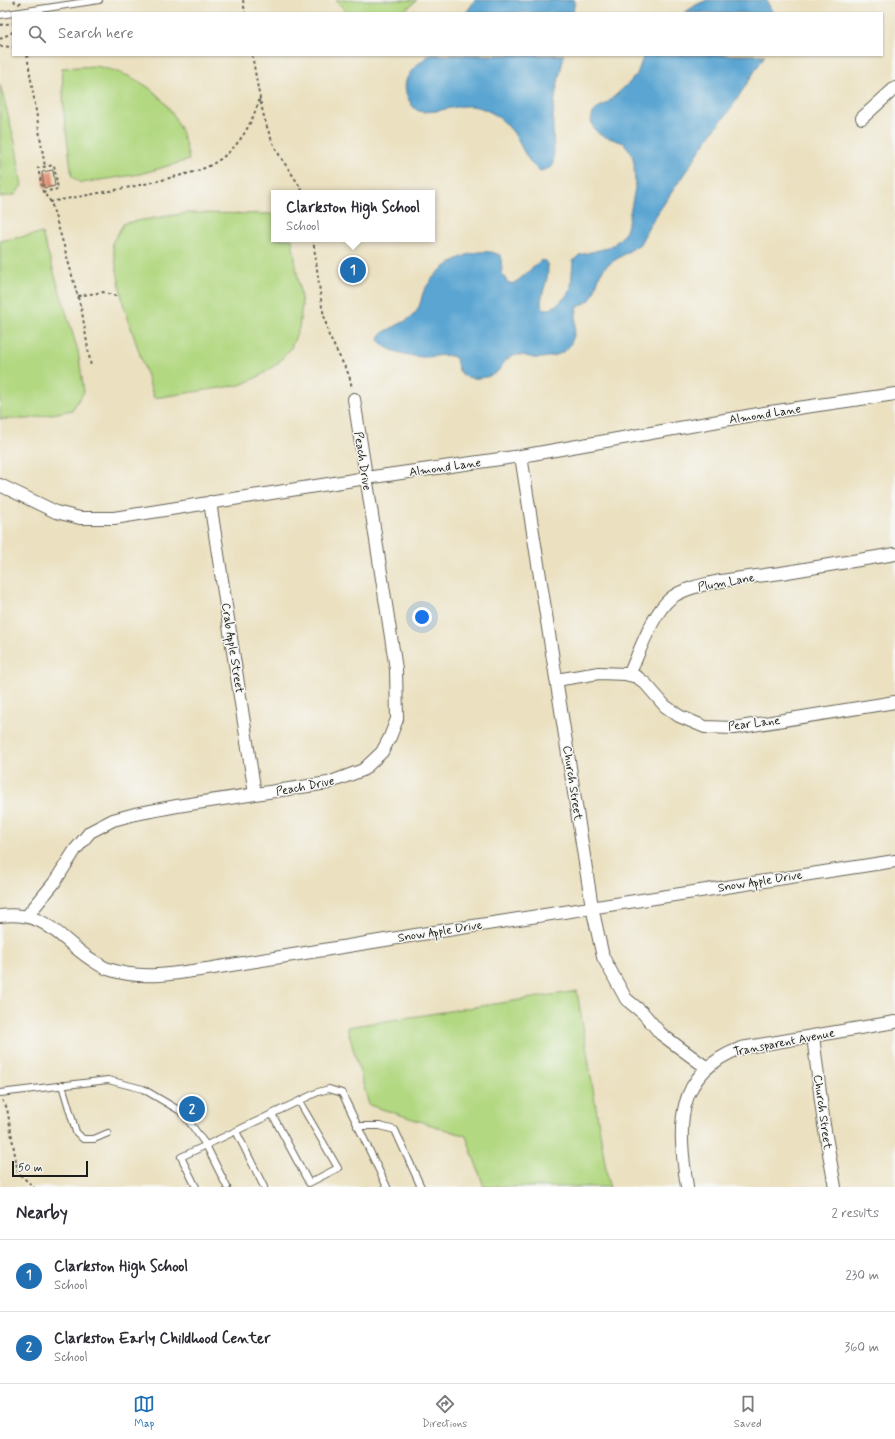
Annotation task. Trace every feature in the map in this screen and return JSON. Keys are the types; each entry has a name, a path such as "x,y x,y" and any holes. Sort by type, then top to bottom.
{"street":[{"path":"862,118 895,88"},
{"name":"Almond Lane","path":"0,485 56,512 80,518 114,518 366,478 521,456 770,412 895,394"},
{"name":"Peach Drive","path":"27,916 54,883 75,850 90,832 113,820 135,814 328,783 363,770 382,752 397,719 396,669 354,399"},
{"name":"Church Street","path":"521,456 592,907 603,957 626,999 643,1013 661,1034 707,1068"},
{"name":"Crab Apple Street","path":"210,502 255,794"},
{"name":"Plum Lane","path":"629,675 660,610 671,598 679,594 713,582 786,572 895,554"},
{"path":"556,680 599,673 629,675"},
{"name":"Pear Lane","path":"629,675 637,677 645,683 665,706 679,716 705,727 734,728 895,702"},
{"name":"Snow Apple Drive","path":"0,916 27,916 41,921 62,934 75,947 106,968 126,974 157,976 592,907 895,861"},
{"name":"Transparent Avenue","path":"688,1187 683,1157 682,1127 684,1109 688,1095 696,1079 707,1068 726,1054 741,1048 895,1022"},
{"name":"Church Street","path":"813,1036 824,1125 835,1187"}],"lane":[{"path":"20,12 99,0"},
{"path":"0,15 12,13"},
{"path":"0,1093 108,1080 143,1089 182,1112 206,1145 227,1187"},
{"path":"62,1085 76,1132 83,1139 94,1139 108,1133"},
{"path":"196,1187 181,1157 318,1092 329,1090 342,1093 387,1187"},
{"path":"272,1114 309,1183 338,1168 300,1101"},
{"path":"357,1126 380,1126 395,1130 421,1187"},
{"path":"236,1131 264,1187"}],"path":[{"path":"19,4 23,0"},
{"path":"243,0 245,12"},
{"path":"0,25 12,23"},
{"path":"0,39 12,33"},
{"path":"0,46 12,47"},
{"path":"27,56 45,167"},
{"path":"252,56 260,98 274,146 302,190"},
{"path":"50,202 166,179 193,172 216,162 230,151 243,137 253,118 260,98"},
{"path":"43,192 58,189 54,166 38,168 43,192 50,202 78,296 91,367"},
{"path":"313,242 322,307 329,336 349,375 354,399"},
{"path":"78,296 103,292 119,297"},
{"path":"0,1097 7,1108 18,1173 34,1187"}],"green space":[{"path":"336,0 417,0 403,12 346,12"},
{"path":"96,66 115,71 132,78 147,86 159,96 178,124 189,160 140,174 81,183 72,177 64,114 62,68"},
{"path":"0,84 15,142 22,185 15,195 0,197"},
{"path":"187,213 271,214 271,242 292,242 302,305 299,328 291,348 277,364 260,376 240,385 154,398 123,303 112,243 124,223"},
{"path":"42,233 78,351 84,392 72,410 28,419 0,419 0,241"},
{"path":"577,991 609,1187 484,1187 466,1136 369,1105 347,1027"}],"water":[{"path":"475,0 575,0 573,12 467,12"},
{"path":"707,0 766,0 772,12 686,12"},
{"path":"428,56 564,56 554,109 554,156 552,167 541,171 537,169 529,160 511,129 498,117 484,109 464,106 424,112 414,108 406,94 405,87 409,75 417,65"},
{"path":"644,56 764,56 730,110 713,131 651,223 640,244 606,266 600,274 594,293 590,300 577,308 575,330 571,343 567,349 561,353 544,358 516,355 510,357 496,373 487,377 471,378 462,374 459,370 456,358 452,356 443,355 422,357 398,352 382,344 379,340 381,334 412,316 417,311 424,291 429,283 442,269 462,257 472,253 483,252 492,252 501,256 502,273 507,282 512,284 542,260 547,262 548,273 542,294 541,305 545,309 550,309 566,296 571,288 573,261 579,255 607,248 623,236 627,228 635,188 634,163 632,154 624,143 600,135 594,129 591,121 593,113 599,107 606,104 637,74"}],"building":[{"path":"53,170 55,186 44,188 42,172"}],"place":[{"name":"Clarkston High School","path":"353,270"},
{"name":"Clarkston Early Childhood Center","path":"192,1109"}]}
